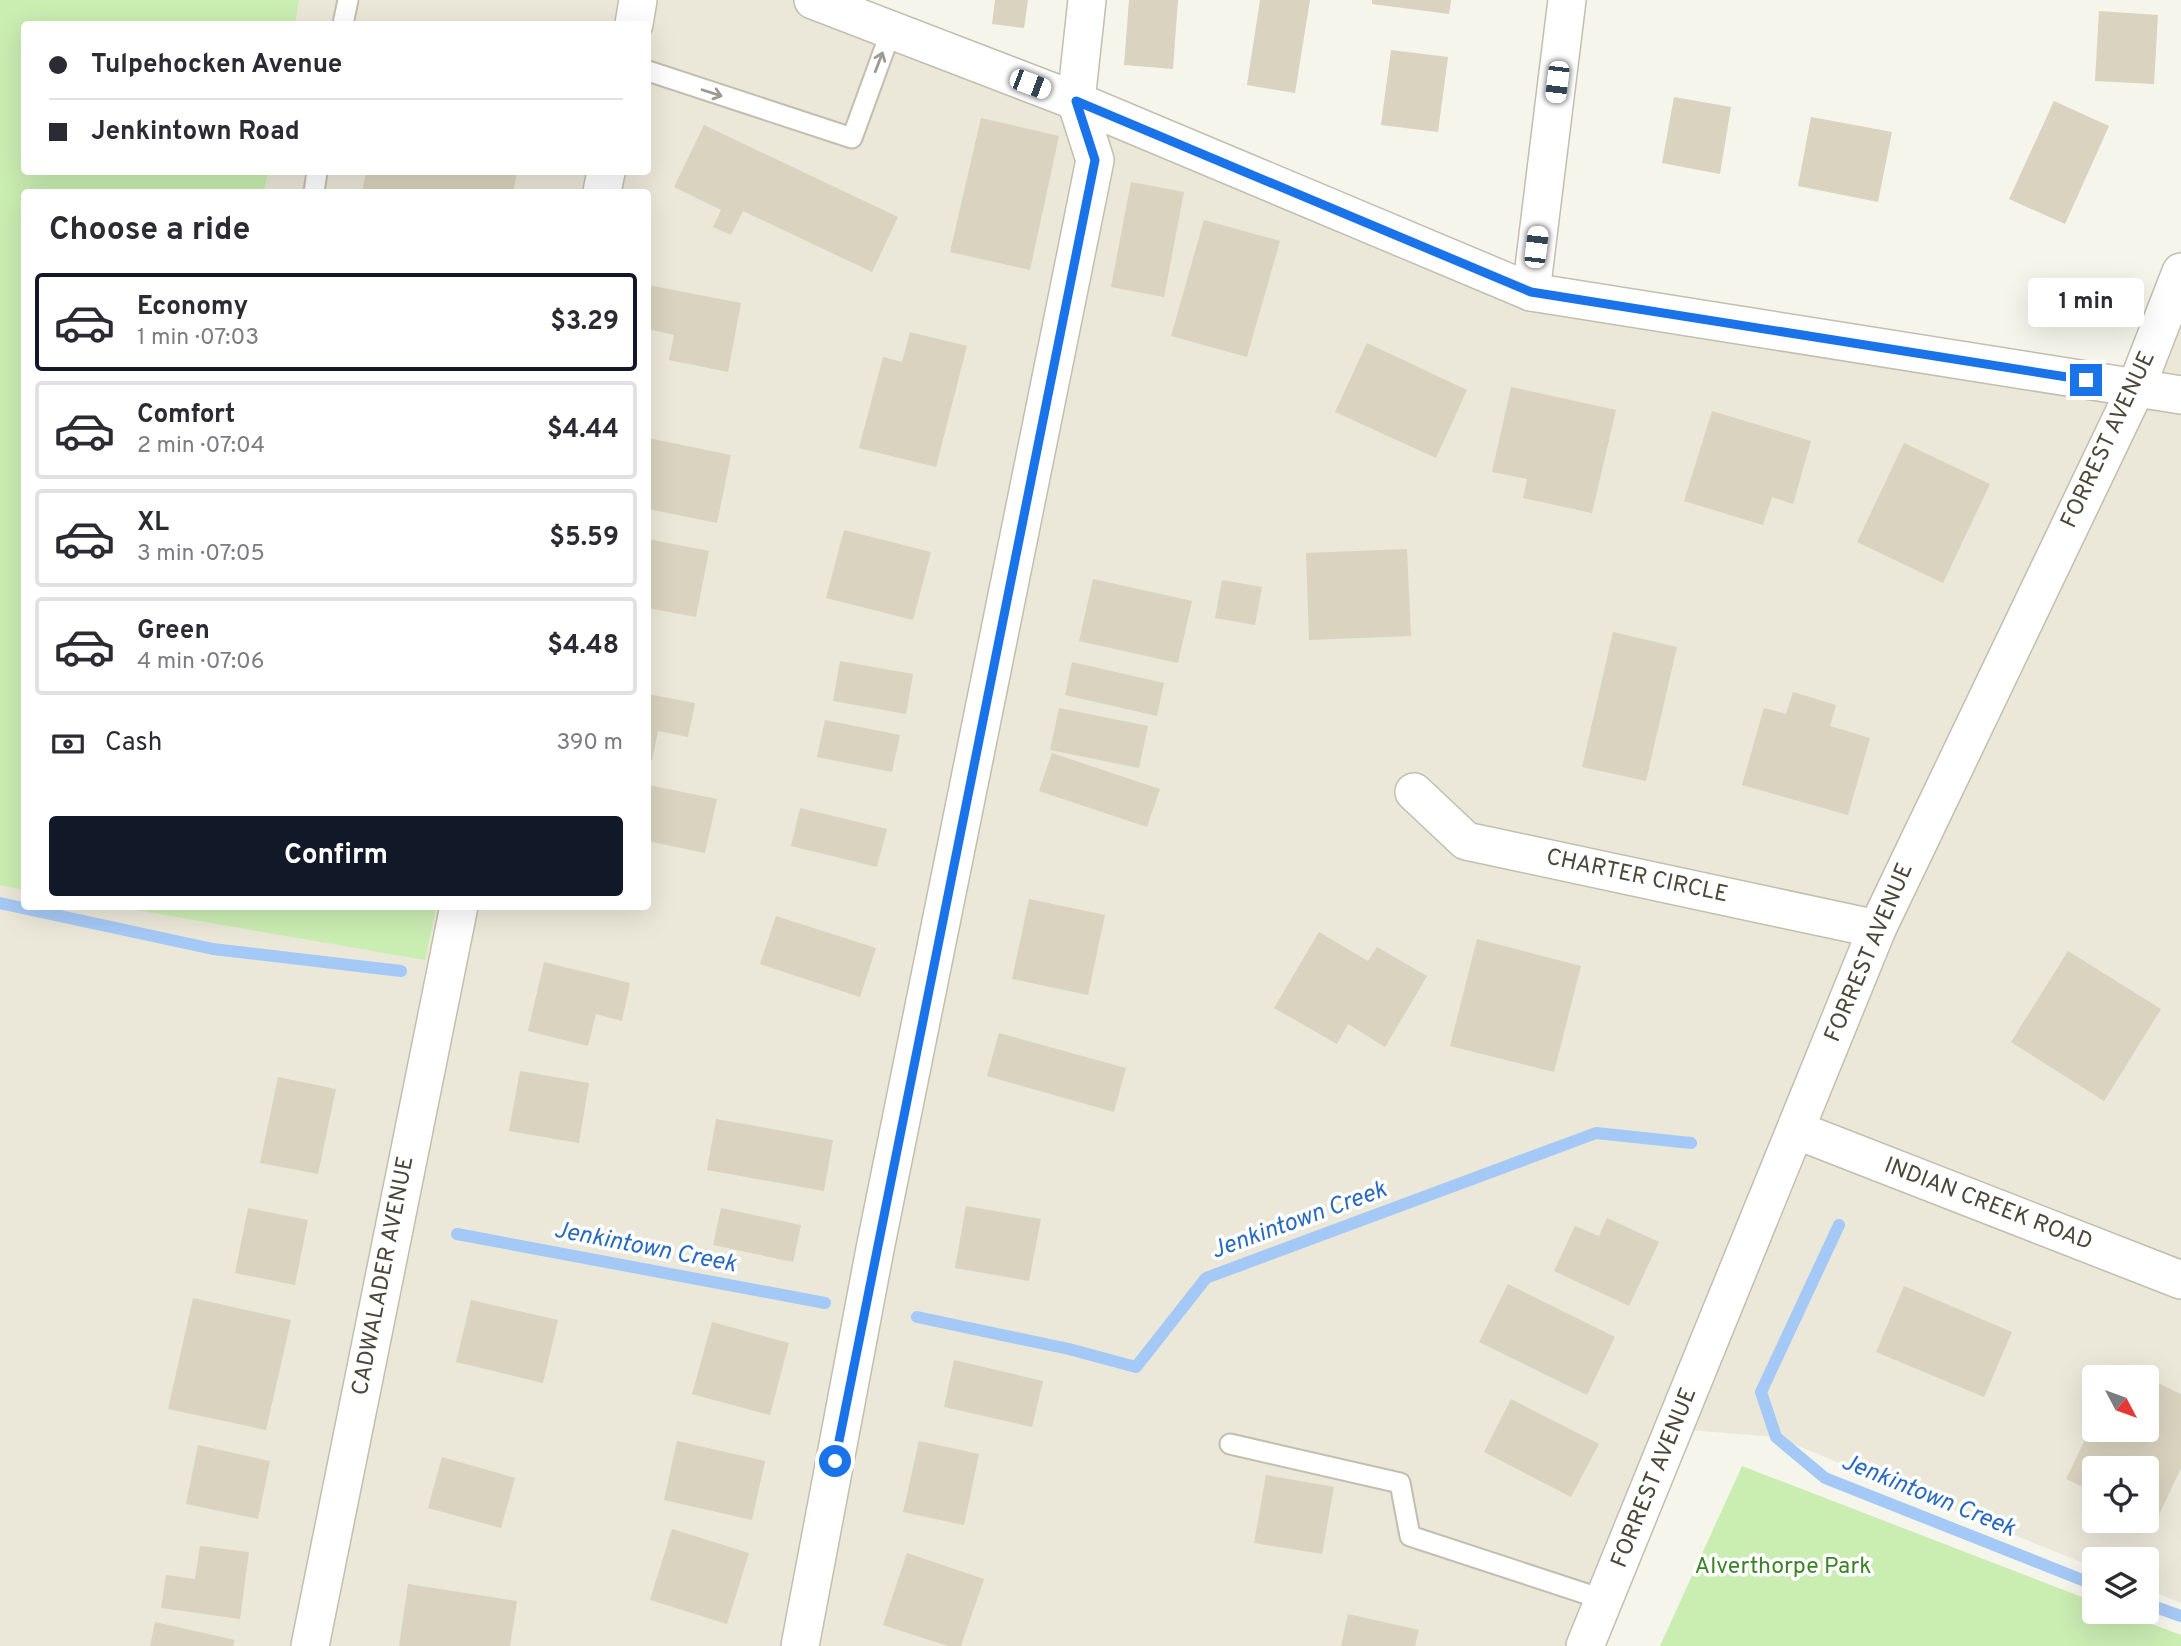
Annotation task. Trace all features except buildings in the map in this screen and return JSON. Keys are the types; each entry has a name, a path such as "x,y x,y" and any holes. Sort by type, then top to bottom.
{"street":[{"path":"634,21 638,0"},
{"path":"813,0 1076,101 1531,292 2181,395"},
{"path":"800,1646 875,1249 1095,160 1076,101 1087,0"},
{"path":"1531,292 1567,0"},
{"name":"FORREST AVENUE","path":"1585,1646 1877,929 2136,388 2181,272"},
{"name":"CHARTER CIRCLE","path":"1414,792 1466,841 1877,929"},
{"name":"CADWALADER AVENUE","path":"310,1646 458,910"},
{"name":"INDIAN CREEK ROAD","path":"1796,1130 2181,1280"}],"lane":[{"path":"344,21 348,0"},
{"path":"651,72 852,138 891,31"},
{"path":"1230,1444 1401,1483 1409,1536 1605,1600"}],"shaded area":[{"path":"0,0 813,0 1531,292 2123,385 2181,249 2181,1603 2159,1594 2159,1547 2082,1547 2082,1563 1776,1437 1675,1429 1585,1646 0,1646"}],"green space":[{"path":"0,0 299,0 296,21 21,21 21,175 267,175 265,189 21,189 21,889 0,885"},
{"path":"136,910 435,910 425,960"},
{"name":"Alverthorpe Park","path":"1742,1466 2082,1597 2082,1624 2152,1624 2181,1635 2181,1646 1660,1646"}],"waterway":[{"name":"Jenkintown Creek","path":"0,903 21,908"},
{"name":"Jenkintown Creek","path":"32,910 213,949 401,971"},
{"name":"Jenkintown Creek","path":"917,1317 1069,1349 1136,1367 1206,1278 1596,1133 1691,1143"},
{"name":"Jenkintown Creek","path":"1839,1225 1761,1392 1776,1437 1825,1478 2082,1580"},
{"name":"Jenkintown Creek","path":"457,1234 825,1303"},
{"name":"Jenkintown Creek","path":"2159,1608 2181,1616"}],"route":[{"path":"835,1461 875,1249 1095,160 1076,101 1531,292 2086,380"}]}
